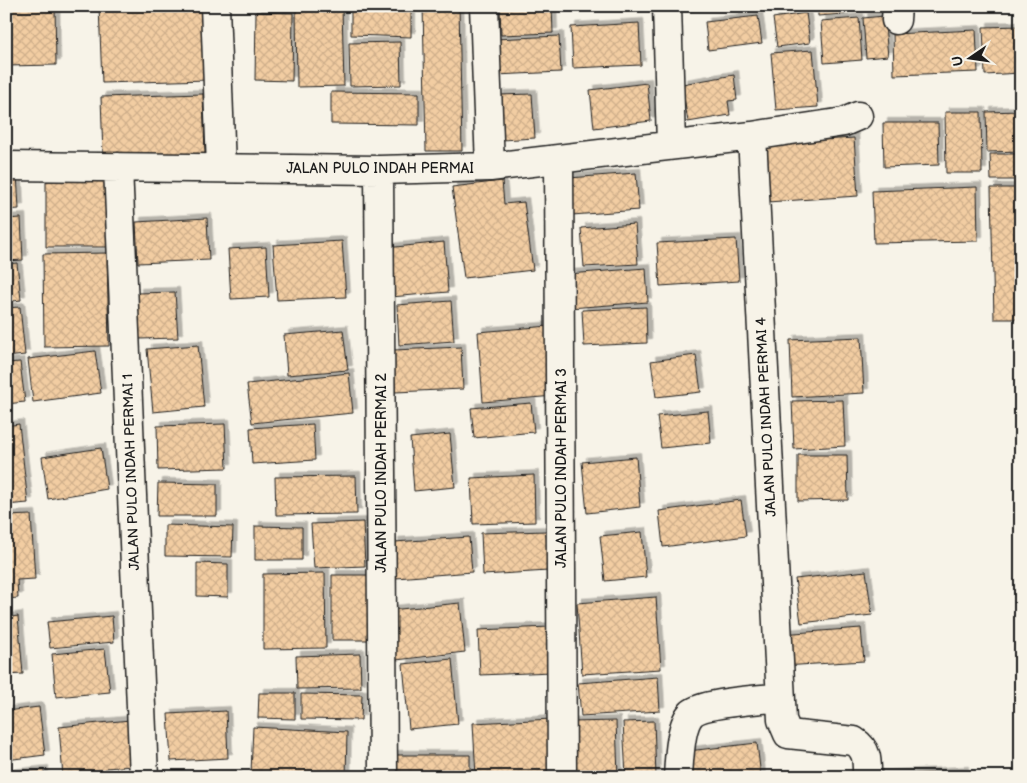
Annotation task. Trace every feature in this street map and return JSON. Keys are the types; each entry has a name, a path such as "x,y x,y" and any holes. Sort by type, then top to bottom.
{"street":[{"path":"215,6 221,168"},
{"path":"484,6 490,168"},
{"path":"667,6 671,145"},
{"name":"JALAN PULO INDAH PERMAI","path":"6,166 379,170 490,168 752,136 844,122 858,116"},
{"name":"JALAN PULO INDAH PERMAI 4","path":"752,136 782,720 788,734 854,742 862,747 865,754 867,777"},
{"name":"JALAN PULO INDAH PERMAI 3","path":"559,160 562,777"},
{"name":"JALAN PULO INDAH PERMAI 1","path":"118,167 144,777"},
{"name":"JALAN PULO INDAH PERMAI 2","path":"379,170 383,777"},
{"path":"678,777 684,726 692,713 710,706 780,697"}],"building":[{"path":"6,6 55,6 56,65 6,66"},
{"path":"99,6 205,6 208,80 102,83"},
{"path":"423,6 459,6 462,151 426,151"},
{"path":"500,6 552,6 553,33 501,35"},
{"path":"688,6 726,6 726,8 689,11"},
{"path":"818,6 844,6 845,14 818,16"},
{"path":"851,6 890,6 890,7 851,9"},
{"path":"296,8 342,8 344,86 297,87"},
{"path":"351,9 411,10 411,37 351,35"},
{"path":"256,12 293,13 292,81 255,80"},
{"path":"806,13 810,43 777,47 773,18"},
{"path":"758,16 762,43 708,50 705,22"},
{"path":"884,16 888,56 866,58 863,18"},
{"path":"859,18 862,60 824,63 821,21"},
{"path":"639,23 641,65 573,68 571,27"},
{"path":"1021,26 1021,73 985,75 983,27"},
{"path":"976,30 978,72 894,75 893,34"},
{"path":"559,36 561,72 496,75 495,39"},
{"path":"400,42 401,85 350,86 349,43"},
{"path":"813,50 818,107 776,110 771,53"},
{"path":"734,75 737,100 728,101 730,115 688,122 682,84"},
{"path":"647,83 651,121 594,128 590,90"},
{"path":"331,92 419,93 419,125 331,124"},
{"path":"203,94 205,154 103,156 101,97"},
{"path":"532,94 535,138 502,140 499,95"},
{"path":"1021,111 1021,151 987,152 986,112"},
{"path":"945,112 981,112 982,173 946,173"},
{"path":"883,123 938,123 939,165 884,167"},
{"path":"854,138 858,196 767,202 762,144"},
{"path":"990,154 1021,154 1021,180 991,180"},
{"path":"17,173 19,209 6,210 6,174"},
{"path":"636,173 639,210 572,215 569,178"},
{"path":"46,181 110,181 111,247 46,247"},
{"path":"502,181 504,204 524,202 533,270 464,278 452,187"},
{"path":"977,187 978,241 874,243 872,191"},
{"path":"991,188 1021,188 1021,319 994,319"},
{"path":"21,218 23,260 6,261 6,219"},
{"path":"207,218 209,260 138,263 136,222"},
{"path":"635,224 638,264 584,267 581,228"},
{"path":"736,239 739,281 660,286 657,243"},
{"path":"342,241 346,297 277,300 273,245"},
{"path":"444,242 448,292 391,297 386,248"},
{"path":"266,247 269,297 231,299 228,249"},
{"path":"107,253 109,346 44,347 43,254"},
{"path":"17,263 21,300 6,302 6,264"},
{"path":"646,268 648,302 570,308 568,274"},
{"path":"175,292 178,338 139,339 137,293"},
{"path":"451,301 454,341 399,345 397,305"},
{"path":"20,307 25,355 6,357 6,308"},
{"path":"646,307 647,343 584,346 582,310"},
{"path":"549,326 554,396 483,402 478,332"},
{"path":"343,330 348,370 287,375 284,335"},
{"path":"861,337 864,393 792,397 790,340"},
{"path":"198,345 204,407 153,412 147,349"},
{"path":"461,347 463,389 395,392 394,350"},
{"path":"95,351 101,393 33,402 28,359"},
{"path":"696,355 701,392 656,397 651,361"},
{"path":"20,362 25,402 6,404 6,363"},
{"path":"349,373 353,413 252,423 247,384"},
{"path":"843,400 845,446 794,449 792,401"},
{"path":"531,403 534,432 474,438 471,408"},
{"path":"708,411 711,443 661,448 657,416"},
{"path":"19,424 28,503 6,505 6,426"},
{"path":"225,424 227,468 158,470 157,426"},
{"path":"313,424 315,460 252,464 250,428"},
{"path":"450,434 455,487 414,491 410,438"},
{"path":"101,448 107,489 48,499 42,457"},
{"path":"798,455 847,455 848,500 798,501"},
{"path":"636,457 640,507 587,513 582,462"},
{"path":"534,475 535,522 473,524 471,478"},
{"path":"356,476 357,514 276,515 275,477"},
{"path":"158,483 217,484 217,516 157,516"},
{"path":"741,500 746,536 663,547 659,511"},
{"path":"31,515 35,579 17,580 18,598 6,599 6,516"},
{"path":"363,522 365,566 314,568 311,524"},
{"path":"165,525 233,527 232,557 165,556"},
{"path":"255,526 302,527 302,560 255,560"},
{"path":"546,531 548,571 483,575 481,533"},
{"path":"642,532 646,577 605,581 600,536"},
{"path":"469,537 472,572 396,578 394,542"},
{"path":"197,563 228,564 228,597 197,596"},
{"path":"866,571 872,615 801,623 795,579"},
{"path":"325,573 326,648 263,649 263,574"},
{"path":"332,575 370,575 370,640 332,640"},
{"path":"656,597 661,669 582,674 577,603"},
{"path":"460,603 465,652 396,660 390,610"},
{"path":"18,616 23,674 6,675 6,618"},
{"path":"112,616 114,642 50,648 47,622"},
{"path":"550,627 552,672 480,675 478,630"},
{"path":"861,628 864,661 783,666 781,634"},
{"path":"105,649 110,692 56,697 52,654"},
{"path":"360,654 361,688 297,689 296,656"},
{"path":"452,659 458,724 409,729 403,664"},
{"path":"658,677 660,711 581,716 578,683"},
{"path":"259,693 295,693 295,719 258,718"},
{"path":"301,694 362,695 361,720 301,719"},
{"path":"39,707 45,755 6,760 6,711"},
{"path":"226,711 228,758 171,761 168,714"},
{"path":"553,719 555,777 476,777 473,723"},
{"path":"130,720 133,766 106,768 106,777 63,777 59,727"},
{"path":"616,721 618,777 573,777 571,722"},
{"path":"654,721 656,777 626,777 623,722"},
{"path":"253,727 347,732 346,777 251,773"},
{"path":"757,743 761,777 691,777 688,751"},
{"path":"390,755 470,755 470,777 390,777"},
{"path":"44,770 44,777 6,777 6,774"},
{"path":"964,771 964,777 874,777 874,775"},
{"path":"237,775 237,777 198,776"}]}
